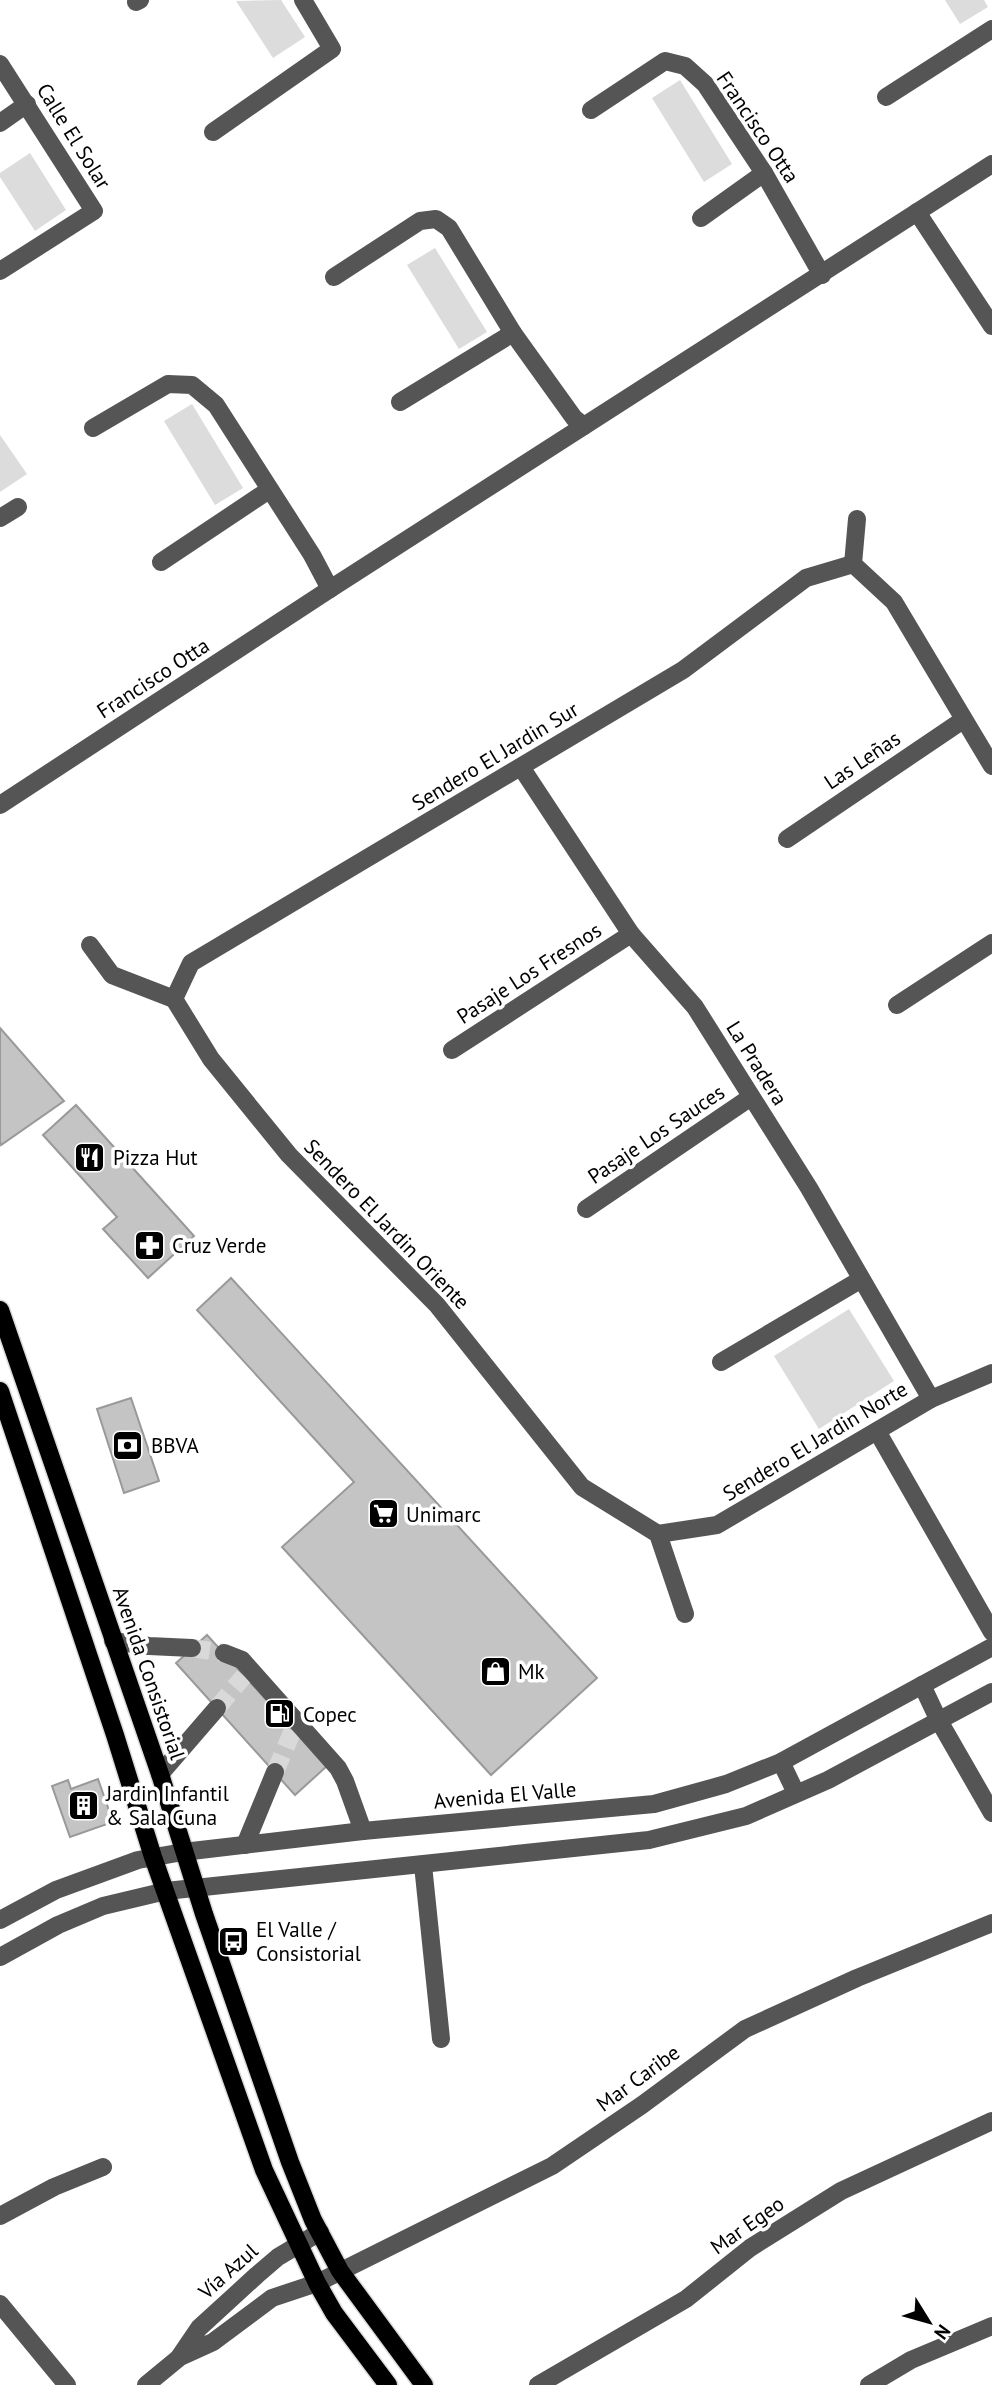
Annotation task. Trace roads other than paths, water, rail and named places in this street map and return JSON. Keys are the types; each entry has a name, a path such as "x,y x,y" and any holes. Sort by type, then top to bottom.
{"main road":[{"name":"Avenida Consistorial","path":"0,1310 290,2162 340,2272 424,2385"},
{"path":"0,1391 116,1735 153,1857 264,2170 297,2245 334,2313 388,2385"}],"street":[{"path":"213,132 332,49 303,0"},
{"path":"886,97 992,29"},
{"name":"Francisco Otta","path":"591,110 665,61 685,66 705,84 764,173 822,275"},
{"name":"Calle El Solar","path":"0,64 94,211 0,271"},
{"path":"0,123 27,104"},
{"name":"Francisco Otta","path":"0,805 330,589 992,164"},
{"path":"701,218 764,173"},
{"path":"918,212 992,326"},
{"path":"334,277 420,221 436,219 449,228 513,334 574,418 584,426"},
{"path":"400,402 513,334"},
{"path":"93,428 167,384 192,385 216,405 312,555 330,589"},
{"path":"161,562 268,490"},
{"path":"0,518 18,507"},
{"path":"858,519 853,565 894,602 992,766"},
{"name":"Sendero El Jardin Sur","path":"174,999 191,963 683,670 806,578 853,565"},
{"name":"Las Leñas","path":"787,838 963,720"},
{"name":"La Pradera","path":"521,767 631,934 695,1007 809,1188 931,1399"},
{"name":"Pasaje Los Fresnos","path":"452,1050 631,934"},
{"path":"897,1005 992,943"},
{"path":"90,945 111,975 174,999"},
{"name":"Sendero El Jardin Oriente","path":"174,999 211,1059 289,1155 437,1305 582,1487 658,1534"},
{"name":"Pasaje Los Sauces","path":"586,1209 751,1097"},
{"path":"721,1362 860,1280"},
{"name":"Sendero El Jardin Norte","path":"658,1534 717,1525 931,1399 992,1373"},
{"path":"877,1430 992,1632"},
{"path":"658,1534 685,1614"},
{"path":"113,1641 192,1648"},
{"name":"Avenida El Valle","path":"0,1920 55,1890 153,1857 363,1831 654,1804 726,1784 781,1762 992,1647"},
{"path":"224,1653 242,1660 247,1672 295,1726 338,1768 363,1831"},
{"path":"922,1685 938,1719 992,1814"},
{"path":"0,1957 58,1924 103,1906 166,1891 649,1840 746,1816 828,1780 992,1692"},
{"path":"160,1774 217,1708"},
{"path":"781,1762 796,1793"},
{"path":"245,1845 275,1772"},
{"path":"423,1865 441,2039"},
{"name":"Mar Caribe","path":"317,2283 552,2166 642,2105 745,2029 857,1978 992,1923"},
{"name":"Mar Egeo","path":"538,2385 686,2299 750,2248 841,2191 992,2121"},
{"path":"0,2217 54,2187 103,2167"},
{"name":"Vía Azul","path":"180,2357 199,2328 278,2257 320,2232"},
{"name":"Vía Azul","path":"146,2385 180,2357 212,2342 272,2298 317,2283"},
{"path":"0,2304 67,2385"},
{"path":"869,2385 911,2360 992,2326"}],"tunnel":[{"path":"192,1648 224,1653"},
{"path":"217,1708 244,1676"},
{"path":"275,1772 293,1730"}],"place":[{"name":"Pizza Hut","path":"90,1157"},
{"name":"Cruz Verde","path":"149,1245"},
{"name":"BBVA","path":"128,1445"},
{"name":"Unimarc","path":"383,1514"},
{"name":"Mk","path":"495,1671"},
{"name":"Copec","path":"280,1714"},
{"name":"Jardin Infantil & Sala Cuna","path":"83,1805"},
{"name":"El Valle / Consistorial","path":"233,1941"}]}
